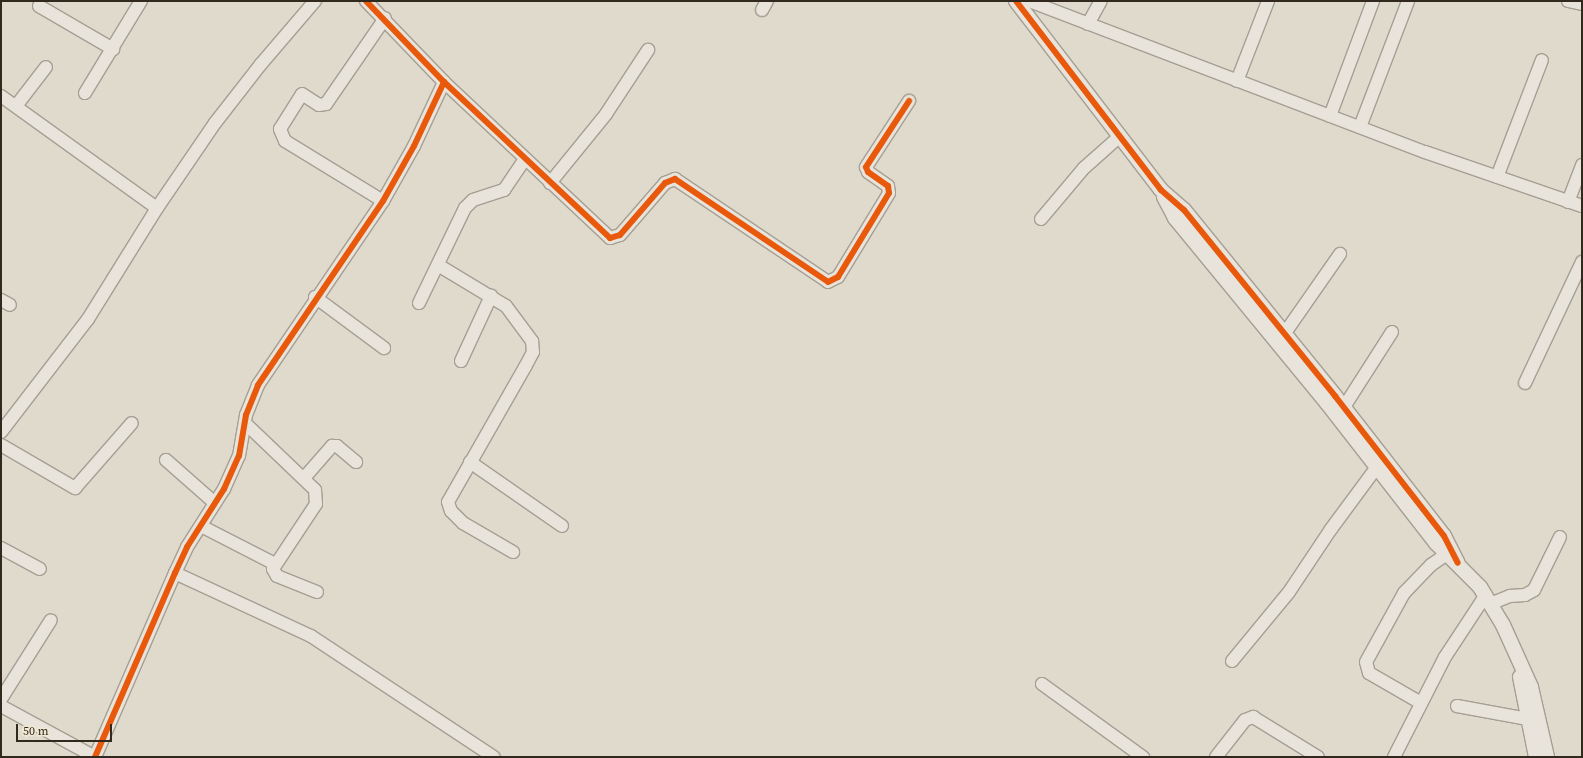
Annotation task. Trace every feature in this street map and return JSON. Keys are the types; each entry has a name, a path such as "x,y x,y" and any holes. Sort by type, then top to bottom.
{"street":[{"path":"84,93 113,49 141,1"},
{"path":"1,432 88,319 157,208 223,112 315,1"},
{"path":"366,1 444,82 524,160 610,238 620,235 665,183 675,179 681,181 755,234 824,280 831,282 838,277 889,193 888,186 868,172 866,167 909,101"},
{"path":"1016,1 1161,190 1184,210 1282,339 1380,462 1444,536 1458,563 1488,600 1531,687 1547,757"},
{"path":"1029,1 1360,128 1582,206"},
{"path":"1088,24 1101,1"},
{"path":"1237,81 1268,1"},
{"path":"1330,116 1373,1"},
{"path":"1360,128 1408,1"},
{"path":"1568,1 1582,4"},
{"path":"39,6 113,49"},
{"path":"383,201 285,141 280,129 302,94 319,104 326,104 384,18"},
{"path":"550,183 606,114 648,50"},
{"path":"1497,177 1542,60"},
{"path":"16,106 46,67"},
{"path":"1,706 95,757 175,573 200,526 215,503 239,456 245,423 258,385 315,297 383,201 414,146 444,82"},
{"path":"1,96 157,208"},
{"path":"1041,220 1084,168 1120,136"},
{"path":"419,303 467,205 473,200 504,190 524,160"},
{"path":"1568,202 1582,165"},
{"path":"1282,339 1340,254"},
{"path":"1525,383 1582,262"},
{"path":"438,265 491,296 511,310 531,338 533,348 525,367 449,499 448,508 463,523 513,552"},
{"path":"461,361 491,296"},
{"path":"315,297 384,348"},
{"path":"1344,407 1392,332"},
{"path":"1282,339 1344,407 1380,462 1447,554 1458,563"},
{"path":"1,445 75,488 132,423"},
{"path":"245,423 315,490 316,504 275,564 274,573 277,576 317,592"},
{"path":"304,478 332,446 337,446 356,462"},
{"path":"166,460 215,503"},
{"path":"470,462 562,526"},
{"path":"1232,661 1288,592 1380,462"},
{"path":"200,526 275,564"},
{"path":"1394,757 1458,634 1488,600 1525,595 1534,590 1560,537"},
{"path":"1,548 40,569"},
{"path":"1421,703 1368,673 1366,662 1404,593 1431,565 1447,554"},
{"path":"175,573 311,636 494,757"},
{"path":"1,699 51,620"},
{"path":"1518,663 1536,757"},
{"path":"1042,684 1143,757"},
{"path":"1457,706 1528,719"},
{"path":"1216,757 1245,720 1253,717 1318,757"}],"cycle path":[{"path":"366,1 444,82 610,238 620,235 665,183 675,179 828,282 838,277 889,193 888,186 868,172 866,167 909,101"},
{"path":"1016,1 1161,190 1184,210 1335,396 1444,536 1458,563"},
{"path":"95,757 187,547 224,489 239,456 246,415 258,385 383,201 414,146 444,82"}]}
